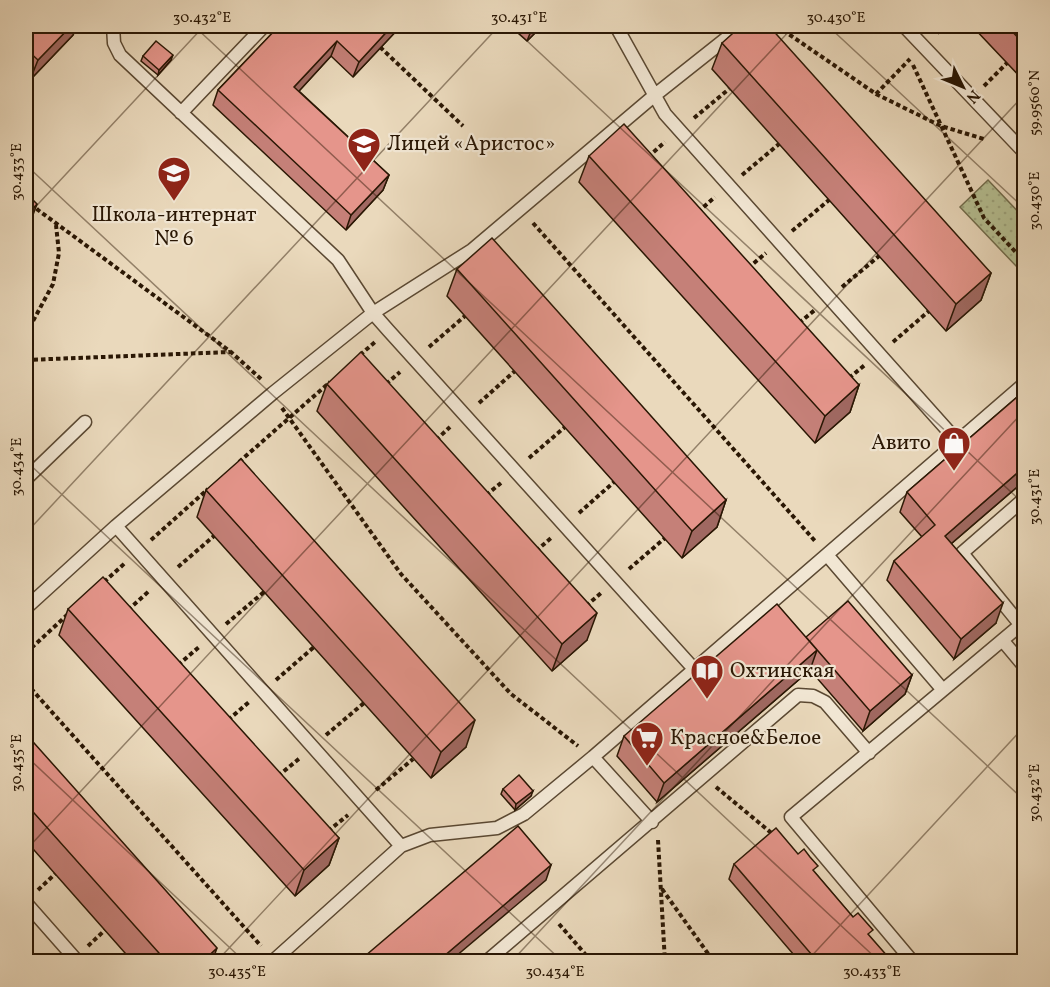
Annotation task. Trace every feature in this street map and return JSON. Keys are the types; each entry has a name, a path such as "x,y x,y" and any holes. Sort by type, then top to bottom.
{"lane":[{"path":"113,26 114,43 120,55 338,260 373,313 694,669"},
{"path":"181,113 264,26"},
{"path":"616,26 665,114 958,442"},
{"path":"26,608 116,526 273,393 373,313 472,250 655,95 742,26"},
{"path":"904,26 1024,151"},
{"path":"273,961 401,846 430,835 497,828 524,814 1024,384"},
{"path":"26,479 85,422"},
{"path":"913,962 791,817 1023,626 962,553 1024,499"},
{"path":"116,526 401,846"},
{"path":"827,555 943,690"},
{"path":"1003,641 1024,666"},
{"path":"486,962 798,695 813,696 825,702 869,753"},
{"path":"593,757 652,822"},
{"path":"26,903 78,962"}],"path":[{"path":"777,26 876,93 941,126 1024,151"},
{"path":"876,93 924,46"},
{"path":"380,48 463,126"},
{"path":"906,50 984,218 1024,261"},
{"path":"973,97 1007,63"},
{"path":"26,198 56,224 231,352 257,375 273,393 288,418 401,574 511,694 593,757"},
{"path":"521,209 827,555"},
{"path":"26,334 53,284 59,253 56,224"},
{"path":"355,360 388,330"},
{"path":"26,360 231,352"},
{"path":"236,465 338,374"},
{"path":"104,583 209,489"},
{"path":"26,653 69,614"},
{"path":"26,683 273,961"},
{"path":"704,777 778,839"},
{"path":"652,822 659,845 665,962"},
{"path":"661,888 714,962"},
{"path":"547,910 592,962"}],"green space":[{"path":"988,180 1024,218 1024,260 1017,267 960,207"}],"building":[{"path":"26,26 71,26 38,60 26,49"},
{"path":"279,26 392,26 359,62 337,41 294,87 389,175 351,215 218,90"},
{"path":"741,26 769,26 991,273 956,304 722,43"},
{"path":"1007,26 1024,26 1024,44"},
{"path":"156,41 173,55 159,70 143,56"},
{"path":"624,124 859,385 825,416 589,156"},
{"path":"26,193 37,204 26,216"},
{"path":"492,238 726,500 692,531 457,269"},
{"path":"361,352 597,613 562,644 327,384"},
{"path":"1024,391 1024,467 945,536 1003,603 961,639 894,561 935,525 907,492"},
{"path":"241,459 475,720 441,752 206,490"},
{"path":"103,577 339,838 304,870 68,609"},
{"path":"848,601 912,675 870,711 806,637"},
{"path":"777,604 817,650 664,783 624,736"},
{"path":"26,734 217,948 202,962 167,962 26,804"},
{"path":"519,775 533,791 516,804 503,789"},
{"path":"518,826 551,865 437,962 358,962"},
{"path":"776,828 798,854 804,849 818,866 813,870 853,917 858,913 873,930 868,934 889,958 885,962 818,962 734,864"}],"place":[{"name":"Лицей «Аристос»","path":"364,173"},
{"name":"Школа-интернат № 6","path":"174,202"},
{"name":"Авито","path":"954,472"},
{"name":"Охтинская","path":"707,700"},
{"name":"Красное&Белое","path":"647,767"}]}
